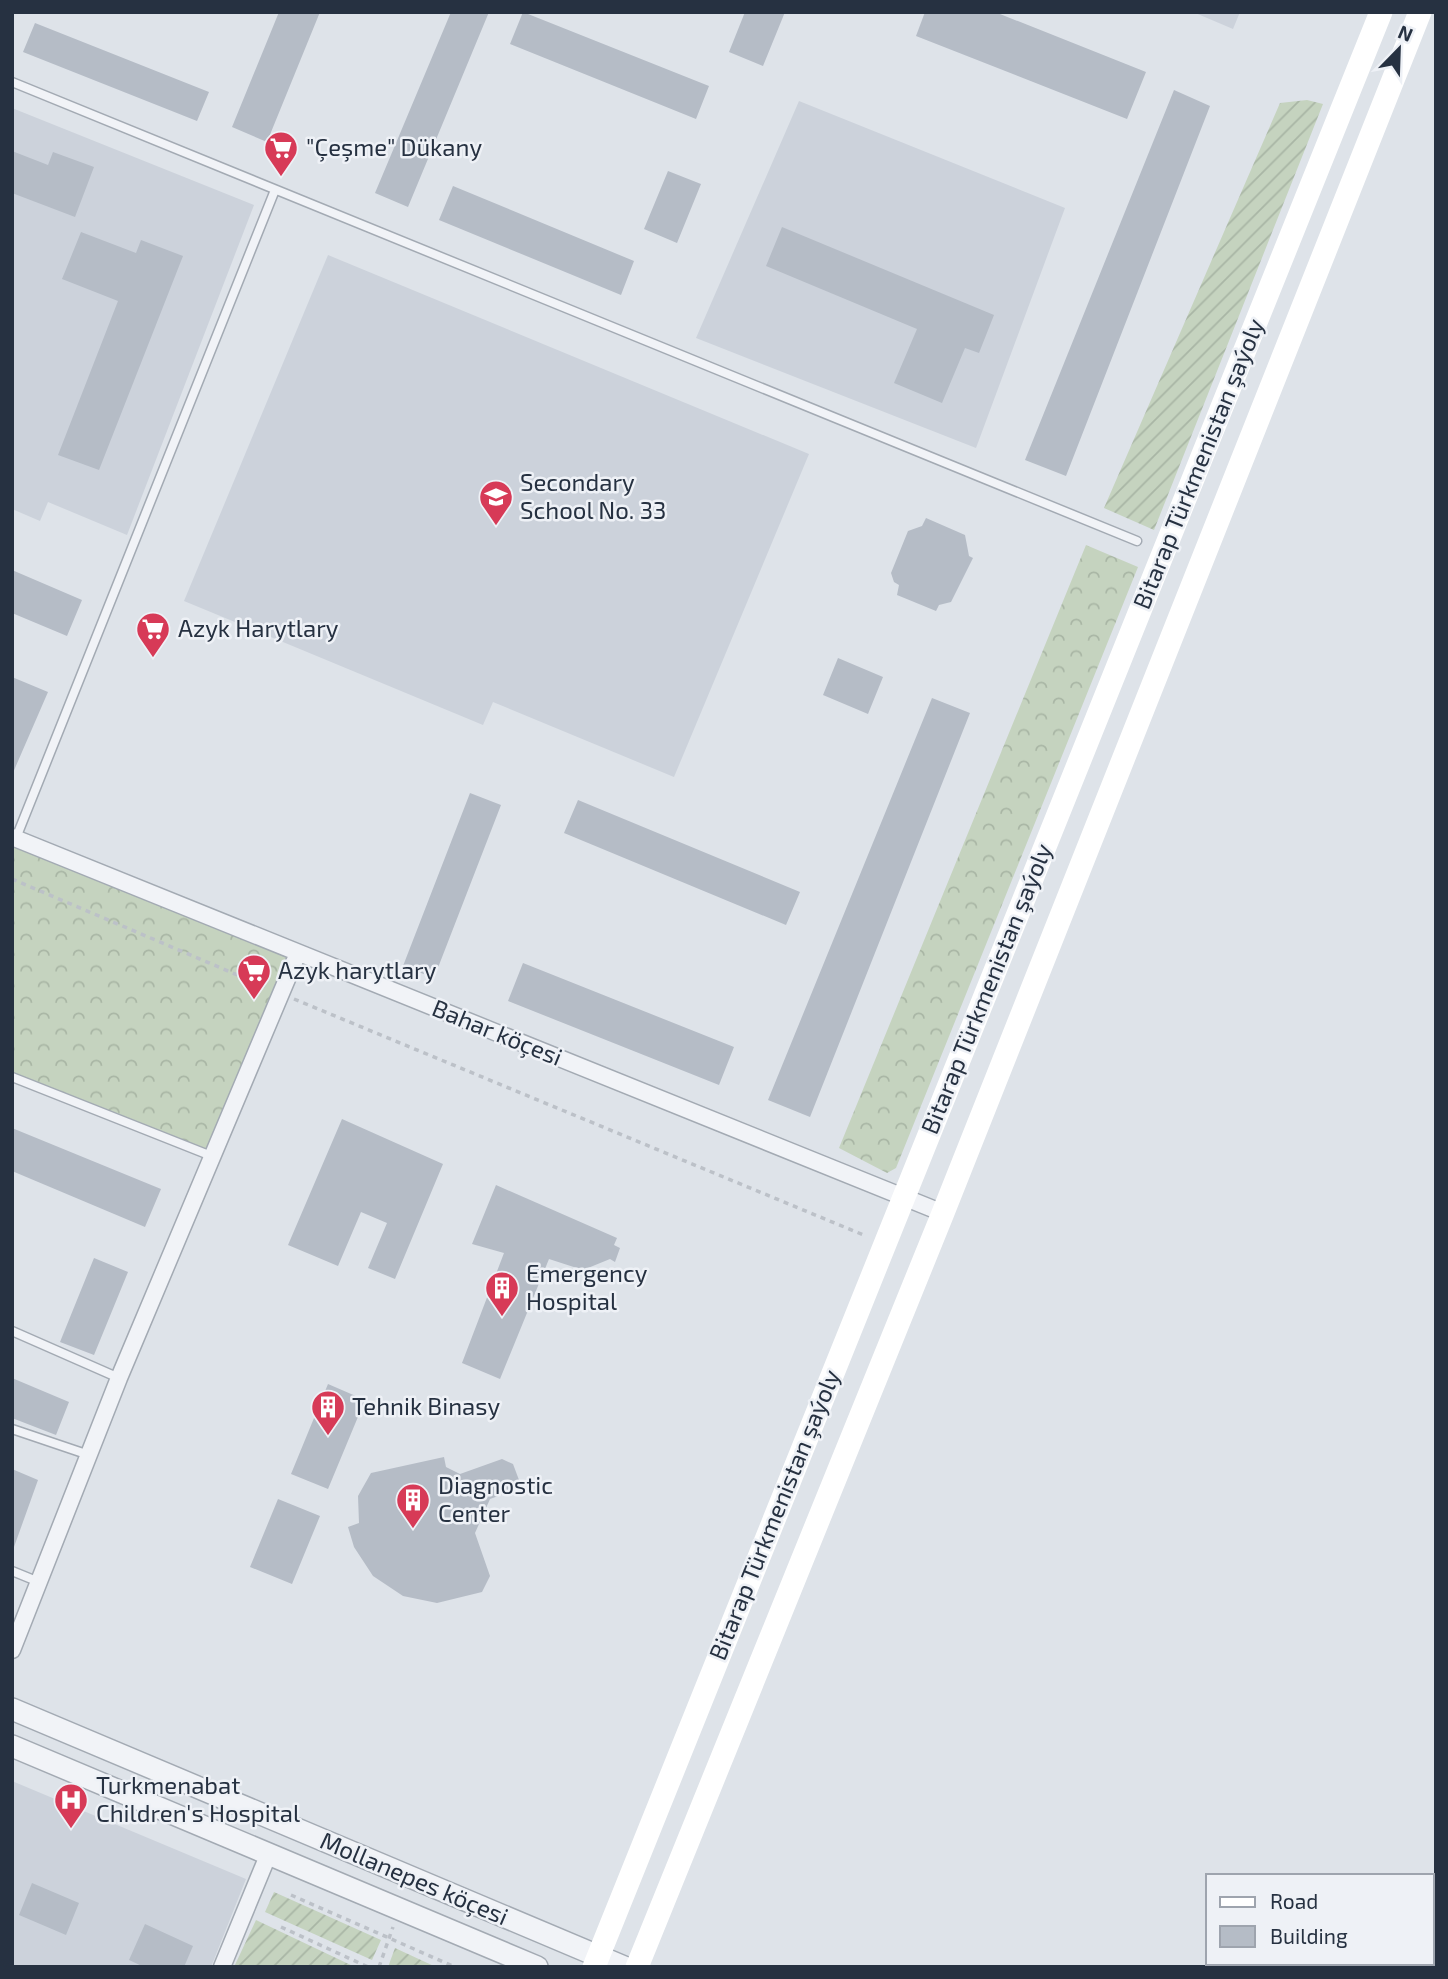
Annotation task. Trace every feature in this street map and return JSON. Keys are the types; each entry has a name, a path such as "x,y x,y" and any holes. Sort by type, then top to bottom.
{"main road":[{"name":"Bitarap Türkmenistan şaýoly","path":"596,1962 1381,12"},
{"name":"Bitarap Türkmenistan şaýoly","path":"637,1967 943,1213 1420,12"}],"street":[{"name":"Bahar köçesi","path":"14,838 943,1213"},
{"path":"12,1650 120,1378 298,953"},
{"name":"Mollanepes köçesi","path":"12,1709 596,1962 624,1967"},
{"name":"Mollanepes köçesi","path":"12,1746 537,1967"},
{"path":"222,1967 269,1853"}],"lane":[{"path":"12,82 1137,541"},
{"path":"14,838 275,190"},
{"path":"12,1077 214,1157"},
{"path":"12,1331 120,1378"},
{"path":"12,1429 89,1455"},
{"path":"12,1572 39,1582"}],"path":[{"path":"12,880 885,1243"},
{"path":"291,1895 455,1967"},
{"path":"379,1967 401,1909"},
{"path":"281,1927 368,1967"}],"shaded area":[{"path":"1193,12 1240,12 1233,29"},
{"path":"799,101 1065,208 976,448 696,338"},
{"path":"12,108 254,205 127,535 48,502 40,521 12,509"},
{"name":"Secondary School No. 33","path":"328,255 809,454 674,777 493,702 483,725 184,601"},
{"name":"Turkmenabat Children's Hospital","path":"12,1781 246,1879 211,1967 12,1967"}],"green space":[{"path":"1307,100 1323,104 1154,530 1104,508 1280,103"},
{"path":"1086,545 1138,567 896,1168 887,1173 839,1148"},
{"path":"12,846 287,957 205,1158 12,1080"},
{"path":"274,1892 381,1940 372,1960 265,1912"},
{"path":"256,1920 355,1967 234,1967"},
{"path":"395,1948 436,1967 388,1967"}],"building":[{"path":"279,12 320,12 267,142 232,127"},
{"path":"451,12 489,12 408,207 375,193"},
{"path":"523,12 709,86 696,119 510,44"},
{"path":"745,12 785,12 763,66 729,52"},
{"path":"925,12 995,12 1146,72 1127,119 916,36"},
{"path":"35,23 209,92 197,121 23,52"},
{"path":"1174,90 1210,106 1066,476 1025,460"},
{"path":"12,151 48,165 53,152 94,167 75,217 12,193"},
{"path":"668,171 701,184 677,243 644,229"},
{"path":"453,186 634,261 621,295 439,220"},
{"path":"782,227 994,315 979,353 965,348 942,403 894,383 917,329 766,266"},
{"path":"81,232 136,253 141,240 183,256 99,470 58,455 118,301 62,279"},
{"path":"926,518 965,535 969,556 973,558 951,602 939,605 936,611 897,595 899,585 894,582 891,573 908,531 922,526"},
{"path":"12,570 82,600 67,636 12,613"},
{"path":"838,658 883,677 868,714 823,695"},
{"path":"12,677 48,692 12,775"},
{"path":"932,698 970,713 810,1117 768,1100"},
{"path":"470,793 501,805 434,978 403,966"},
{"path":"578,800 800,892 786,925 564,833"},
{"path":"523,963 734,1047 719,1085 508,1001"},
{"path":"342,1119 443,1164 395,1279 368,1268 387,1223 361,1212 338,1266 288,1245"},
{"path":"12,1128 161,1189 145,1227 12,1171"},
{"name":"Emergency Hospital","path":"496,1185 617,1238 614,1245 620,1248 615,1262 610,1259 583,1270 549,1259 500,1379 462,1363 504,1253 472,1244"},
{"path":"94,1258 128,1272 94,1355 60,1342"},
{"path":"12,1378 69,1402 56,1435 12,1418"},
{"name":"Tehnik Binasy","path":"328,1384 365,1400 328,1489 291,1474"},
{"name":"Diagnostic Center","path":"444,1457 446,1467 460,1474 502,1459 513,1464 519,1480 512,1491 490,1499 475,1533 490,1576 482,1592 437,1603 403,1596 373,1576 354,1547 348,1527 359,1523 358,1496 371,1473"},
{"path":"12,1469 38,1480 14,1547 12,1547"},
{"path":"278,1499 320,1516 292,1584 250,1567"},
{"path":"32,1883 79,1903 66,1935 19,1915"},
{"path":"145,1924 193,1946 184,1967 144,1967 129,1960"}],"place":[{"name":"\"Çeşme\" Dükany","path":"281,178"},
{"name":"Secondary School No. 33","path":"496,527"},
{"name":"Azyk Harytlary","path":"153,659"},
{"name":"Azyk harytlary","path":"254,1001"},
{"name":"Emergency Hospital","path":"502,1318"},
{"name":"Tehnik Binasy","path":"328,1437"},
{"name":"Diagnostic Center","path":"413,1530"},
{"name":"Turkmenabat Children's Hospital","path":"71,1830"}]}
